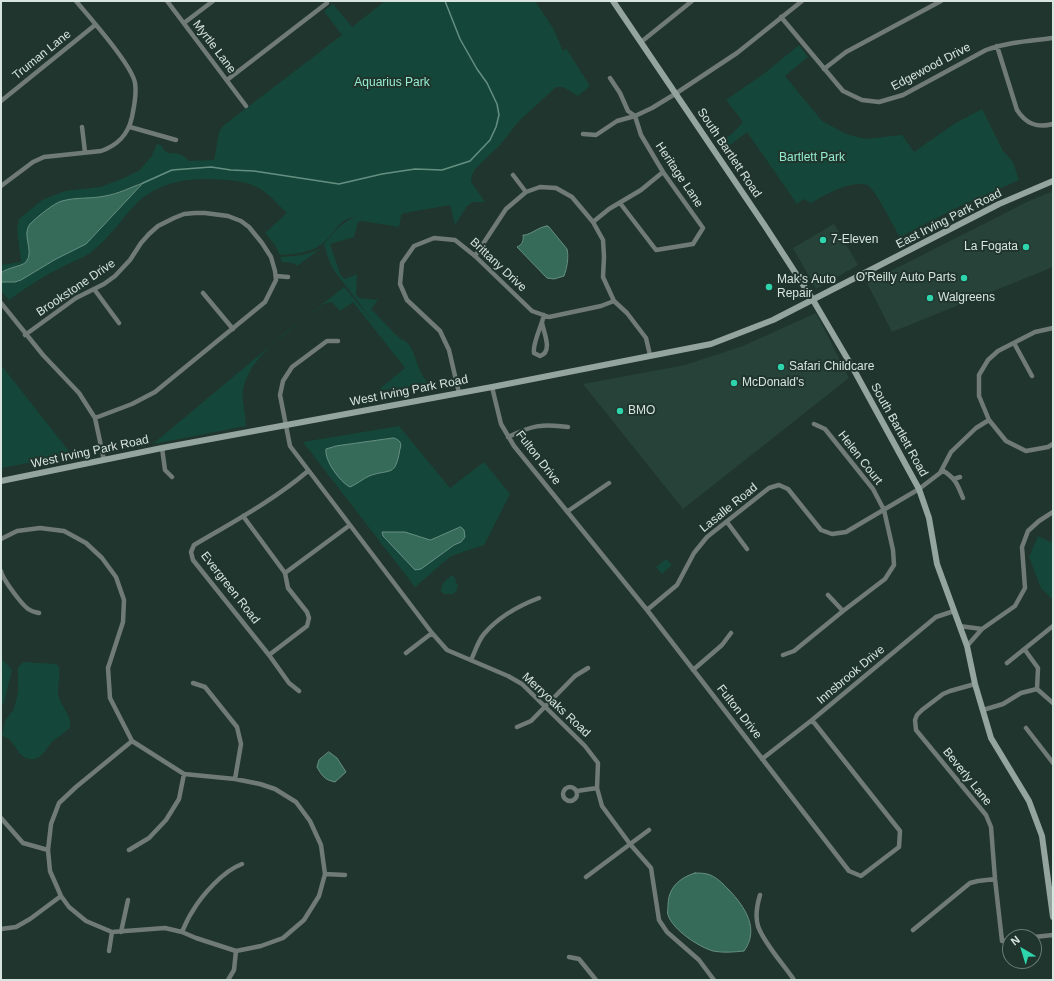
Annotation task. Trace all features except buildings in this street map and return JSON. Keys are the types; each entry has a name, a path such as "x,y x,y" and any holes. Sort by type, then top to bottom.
{"main road":[{"name":"South Bartlett Road","path":"612,1 765,226 813,300 854,370 919,489 929,518 937,564 967,646 974,684 991,738 1029,801 1042,836 1053,918"},
{"name":"East Irving Park Road","path":"813,300 999,204 1053,181"},
{"name":"West Irving Park Road","path":"1,482 162,448 492,387 711,344 773,320 813,300"}],"street":[{"path":"1,186 33,162 44,157 101,151 116,144 130,127 136,100 135,82 133,76 76,1"},
{"name":"Myrtle Lane","path":"167,1 246,106"},
{"path":"184,23 213,1"},
{"path":"641,42 692,1"},
{"path":"583,134 596,135 617,121 635,116 676,94 737,52 802,1"},
{"path":"824,69 846,52 942,1"},
{"path":"226,80 326,2"},
{"name":"Edgewood Drive","path":"781,17 843,91 862,100 879,102 903,96 986,50 1009,43 1053,38"},
{"name":"Truman Lane","path":"1,101 95,25"},
{"path":"997,46 1017,110 1022,118 1028,123 1038,126 1053,124"},
{"path":"610,78 620,93 628,111 635,116"},
{"name":"Heritage Lane","path":"620,203 656,250 693,244 702,228 663,172 641,136 635,116"},
{"path":"82,127 85,152"},
{"path":"130,127 176,140"},
{"path":"592,222 609,209 641,190 663,172"},
{"path":"513,175 526,192"},
{"path":"475,256 506,209 526,192 540,187 556,188 572,197 592,222 603,240 603,277 614,301 627,313 646,338 650,355"},
{"name":"Brookstone Drive","path":"26,335 66,304 104,284 120,271 130,260 141,243 158,226 184,214 206,213 228,216 241,221 249,227 271,257 276,276"},
{"name":"Brittany Drive","path":"459,393 450,350 440,331 407,300 400,284 402,263 414,246 434,238 455,240 475,256 532,311 544,315"},
{"path":"95,418 144,399 155,392 265,302 276,280 276,276 288,277"},
{"path":"94,289 119,323"},
{"path":"203,293 233,329"},
{"path":"542,323 547,348 546,353 540,356 533,351 544,315 549,317 601,306 614,301"},
{"path":"1,303 26,335 79,393 95,418 104,460"},
{"path":"1053,328 1035,332 998,352 988,360 979,375 979,396 989,420 1006,441 1026,451 1048,447 1053,444"},
{"name":"Merryoaks Road","path":"338,341 327,340 292,367 283,381 280,395 290,446 432,633 447,650 508,676 522,684 586,746 598,763 597,788 602,806 630,844 651,868 659,920 668,932 699,960 714,980"},
{"path":"1014,343 1032,376"},
{"name":"Fulton Drive","path":"492,387 501,424 508,437 647,610 849,871 861,876 899,847 900,831 812,720"},
{"path":"966,491 962,495 951,475 942,470 951,452 976,428 989,420"},
{"name":"Helen Court","path":"784,655 794,651 885,579 894,565 893,550 884,510 873,489 825,429 814,424"},
{"path":"508,437 520,431 545,425 568,427"},
{"path":"162,448 165,470 172,477"},
{"name":"Lasalle Road","path":"647,610 677,585 694,553 707,537 728,522 769,488 779,485 788,489 821,530 832,534 846,532 884,510 919,489 942,470"},
{"name":"Evergreen Road","path":"299,691 289,683 270,655 193,560 191,552 194,545 243,516 292,484 308,471"},
{"path":"954,479 960,477"},
{"path":"568,511 609,483"},
{"path":"967,646 982,629 1015,606 1025,588 1022,546 1028,531 1039,520 1053,512"},
{"path":"243,516 285,573 288,588 307,612 309,618 307,626 270,655"},
{"path":"728,522 746,549"},
{"path":"285,573 350,525"},
{"path":"1,539 16,531 40,528 64,530 86,543 102,558 116,577 124,600 123,622 108,668 110,698 132,741 184,774 235,779 260,784 275,789 296,802 310,821 321,845 324,874 319,896 304,920 283,938 261,946 236,951 182,932 165,928 112,932 86,921 69,906 61,896 50,871 48,850 51,824 59,804 76,787 132,741"},
{"path":"1,570 14,593 29,610 39,613"},
{"path":"828,595 843,611"},
{"path":"471,660 484,635 502,617 518,606 539,598"},
{"name":"Innsbrook Drive","path":"762,759 812,720 936,617 954,611"},
{"path":"959,626 982,629"},
{"path":"1008,663 1053,626"},
{"path":"406,653 432,633"},
{"path":"693,670 722,645 731,633"},
{"path":"1025,650 1038,668 1037,689"},
{"path":"517,727 531,721 575,676 588,668"},
{"path":"193,683 205,687 237,727 241,744 235,779"},
{"name":"Beverly Lane","path":"974,684 950,690 943,694 917,715 914,726 986,815 991,827 1002,941"},
{"path":"1037,689 1052,700"},
{"path":"983,710 1003,704 1021,693 1037,689"},
{"path":"1026,728 1053,763"},
{"path":"129,850 149,838 166,820 179,799 184,774"},
{"path":"577,791 597,788"},
{"path":"1,818 23,843 48,850"},
{"path":"586,877 650,830"},
{"path":"182,932 192,911 211,887 234,867 242,864"},
{"path":"324,874 345,876"},
{"path":"913,930 970,883 995,879"},
{"path":"760,895 757,910 758,926 763,936 794,980"},
{"path":"1,929 16,927 30,919 61,896"},
{"path":"121,932 128,900"},
{"path":"109,952 112,932"},
{"path":"1042,937 1053,935"},
{"path":"228,980 234,970 236,951"},
{"path":"569,957 579,959 596,980"}],"shaded area":[{"path":"143,183 86,244 56,259 21,280 15,282 1,282 1,273 7,269 26,262 29,253 28,228 33,221 50,207 67,200 110,195"},
{"path":"1053,191 1053,267 892,332 867,283 1029,201"},
{"path":"834,224 858,265 816,289 793,248"},
{"path":"547,226 568,252 564,276 554,279 547,278 517,247 522,242 523,235"},
{"path":"816,313 849,378 683,509 583,384 685,365 743,346"},
{"path":"394,438 401,443 401,445 394,468 387,472 369,476 350,487 337,476 330,465 326,454 326,449 336,446"},
{"path":"461,527 464,530 465,537 461,542 454,545 421,569 415,570 383,536 382,532 405,532 430,540"},
{"path":"329,752 337,758 346,772 335,782 324,777 317,767 319,760"},
{"path":"695,873 707,874 716,878 735,897 745,911 751,927 751,935 749,943 744,951 721,952 707,949 687,937 671,921 668,912 672,889 679,881"}],"green space":[{"name":"Aquarius Park","path":"385,1 535,1 553,28 563,51 566,48 590,86 578,96 563,87 556,87 519,121 500,145 475,169 472,175 471,182 485,202 473,202 467,206 455,225 450,205 404,213 401,215 399,227 362,221 358,222 354,237 330,244 341,276 345,279 357,274 356,295 359,298 378,300 371,309 400,339 408,344 414,353 421,373 428,383 424,387 417,378 421,385 377,391 405,368 353,302 340,311 332,302 324,304 304,319 344,287 375,324 333,269 324,244 342,225 355,217 349,218 340,224 326,241 317,247 301,252 280,255 275,245 265,233 287,213 261,190 253,185 241,182 213,179 190,180 167,185 157,189 146,195 137,203 103,242 90,253 47,275 9,300 1,291 1,282 15,282 21,280 56,259 86,244 141,183 107,196 93,198 27,231 29,256 24,264 10,268 1,273 1,265 21,262 17,228 19,219 42,200 65,191 101,187 124,178 140,170 151,157 157,144 161,145 166,152 178,154 189,161 214,160 219,132 223,126 342,35 324,11 333,4 352,27"},
{"name":"Bartlett Park","path":"799,45 808,57 785,76 822,121 846,134 865,139 902,135 914,152 954,124 982,109 1003,151 1013,162 1019,180 960,206 900,237 875,193 867,185 860,184 846,186 830,192 811,203 804,199 797,204 747,132 722,151 718,144 733,133 743,122 726,100 766,72"},
{"path":"323,247 297,266 293,263 282,262 280,257 297,256"},
{"path":"304,319 273,344 288,331"},
{"path":"273,344 255,363 248,375 243,389 246,426 153,444 264,351"},
{"path":"1,365 72,455 1,468"},
{"path":"399,426 450,488 484,462 510,494 484,545 451,556 415,587 303,442"},
{"path":"1038,536 1050,542 1053,540 1053,600 1041,588 1029,557"},
{"path":"666,559 672,565 662,574 656,567"},
{"path":"451,576 453,576 456,580 455,582 458,585 457,590 453,594 444,594 441,591 442,586"},
{"path":"1,658 12,670 4,702 1,706"},
{"path":"24,662 56,664 59,667 58,694 70,719 70,727 53,741 40,756 33,759 22,756 10,740 2,736 5,721 14,709 18,692 18,667"}],"waterway":[{"path":"143,183 172,170 211,167 254,171 339,184 382,174 415,169 442,170 470,161 490,140 496,127 499,115 497,104 487,83 477,69 460,39 445,1"}],"place":[{"name":"7-Eleven","path":"823,240"},
{"name":"La Fogata","path":"1026,247"},
{"name":"O'Reilly Auto Parts","path":"964,278"},
{"name":"Mak's Auto Repair","path":"769,287"},
{"name":"Walgreens","path":"930,298"},
{"name":"Safari Childcare","path":"781,367"},
{"name":"McDonald's","path":"734,383"},
{"name":"BMO","path":"620,411"}]}
